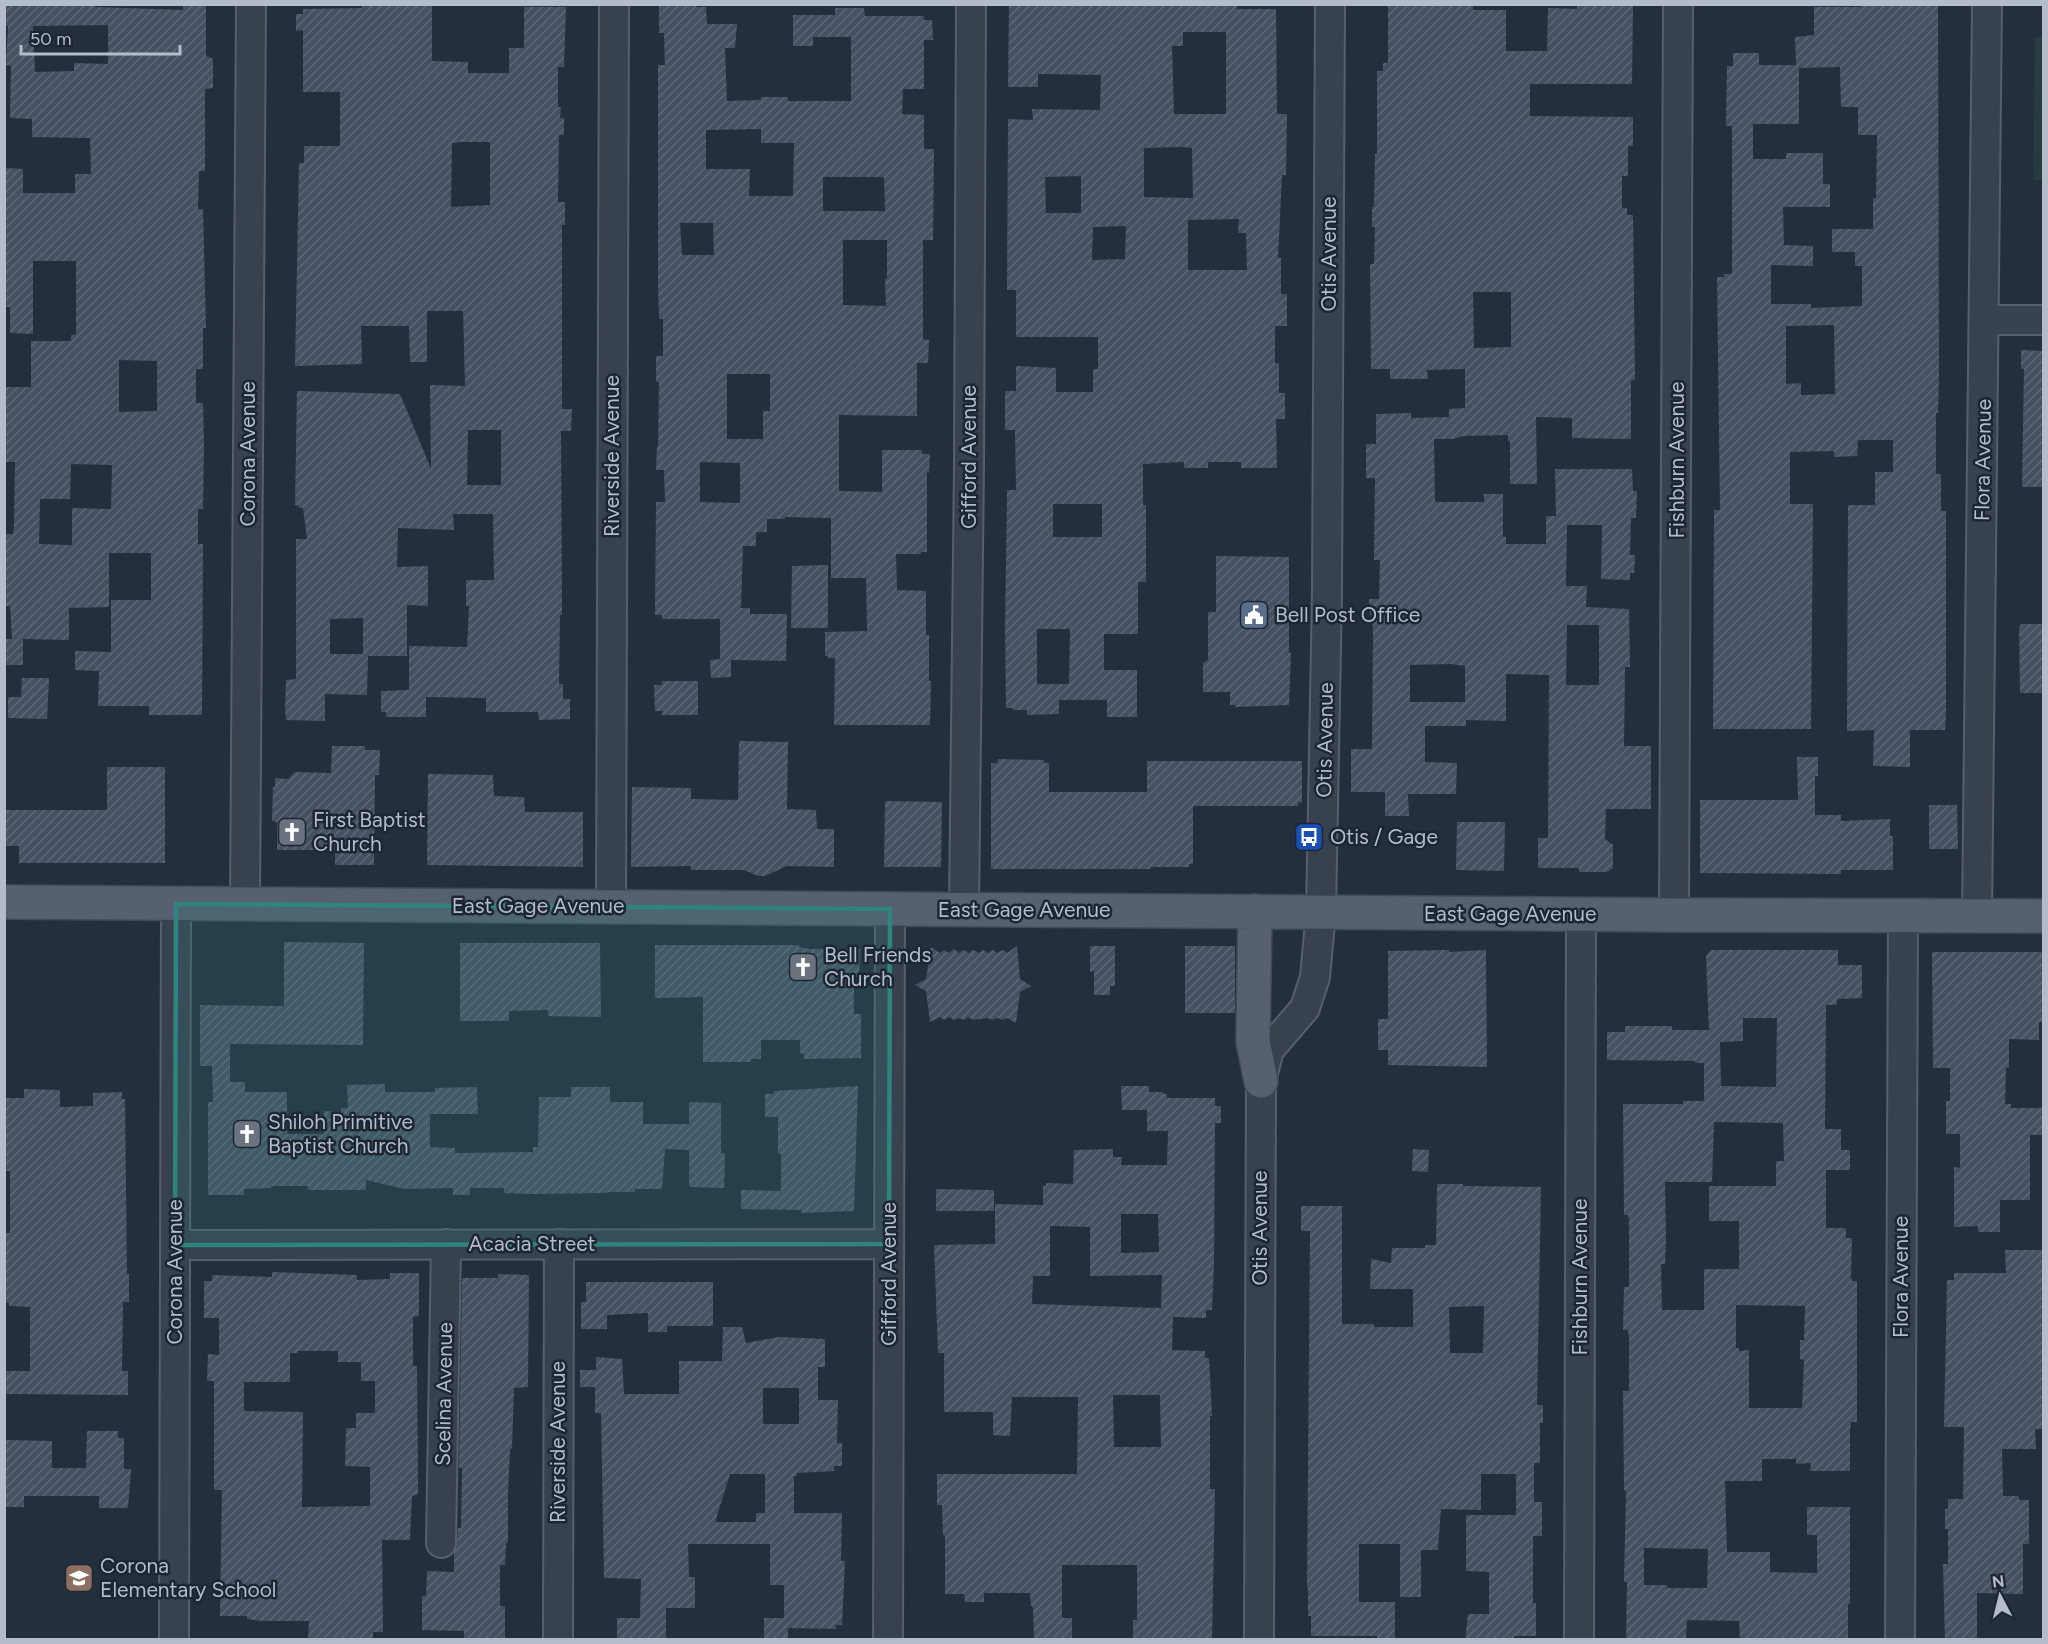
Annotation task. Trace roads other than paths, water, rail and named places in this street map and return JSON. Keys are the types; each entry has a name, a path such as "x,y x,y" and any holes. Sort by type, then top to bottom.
{"main road":[{"name":"East Gage Avenue","path":"4,902 2043,916"},
{"path":"1255,911 1253,1041 1261,1081"}],"street":[{"name":"Corona Avenue","path":"245,904 251,4"},
{"name":"Riverside Avenue","path":"611,907 614,4"},
{"name":"Gifford Avenue","path":"964,909 971,4"},
{"name":"Otis Avenue","path":"1259,1640 1261,1081 1269,1050 1305,1008 1315,977 1321,912 1327,580 1330,4"},
{"name":"Fishburn Avenue","path":"1674,915 1678,4"},
{"name":"Flora Avenue","path":"1977,916 1987,4"},
{"path":"1985,320 2043,320"},
{"name":"Corona Avenue","path":"174,1640 176,904"},
{"name":"Gifford Avenue","path":"888,1640 890,909"},
{"name":"Fishburn Avenue","path":"1579,1640 1581,914"},
{"name":"Flora Avenue","path":"1900,1640 1903,915"},
{"name":"Scelina Avenue","path":"441,1543 447,1244"},
{"name":"Riverside Avenue","path":"558,1244 558,1640"},
{"name":"Acacia Street","path":"175,1245 889,1244"}],"place":[{"name":"Bell Post Office","path":"1254,615"},
{"name":"First Baptist Church","path":"292,832"},
{"name":"Otis / Gage","path":"1309,837"},
{"name":"Bell Friends Church","path":"803,967"},
{"name":"Shiloh Primitive Baptist Church","path":"247,1134"},
{"name":"Corona Elementary School","path":"79,1578"}]}
